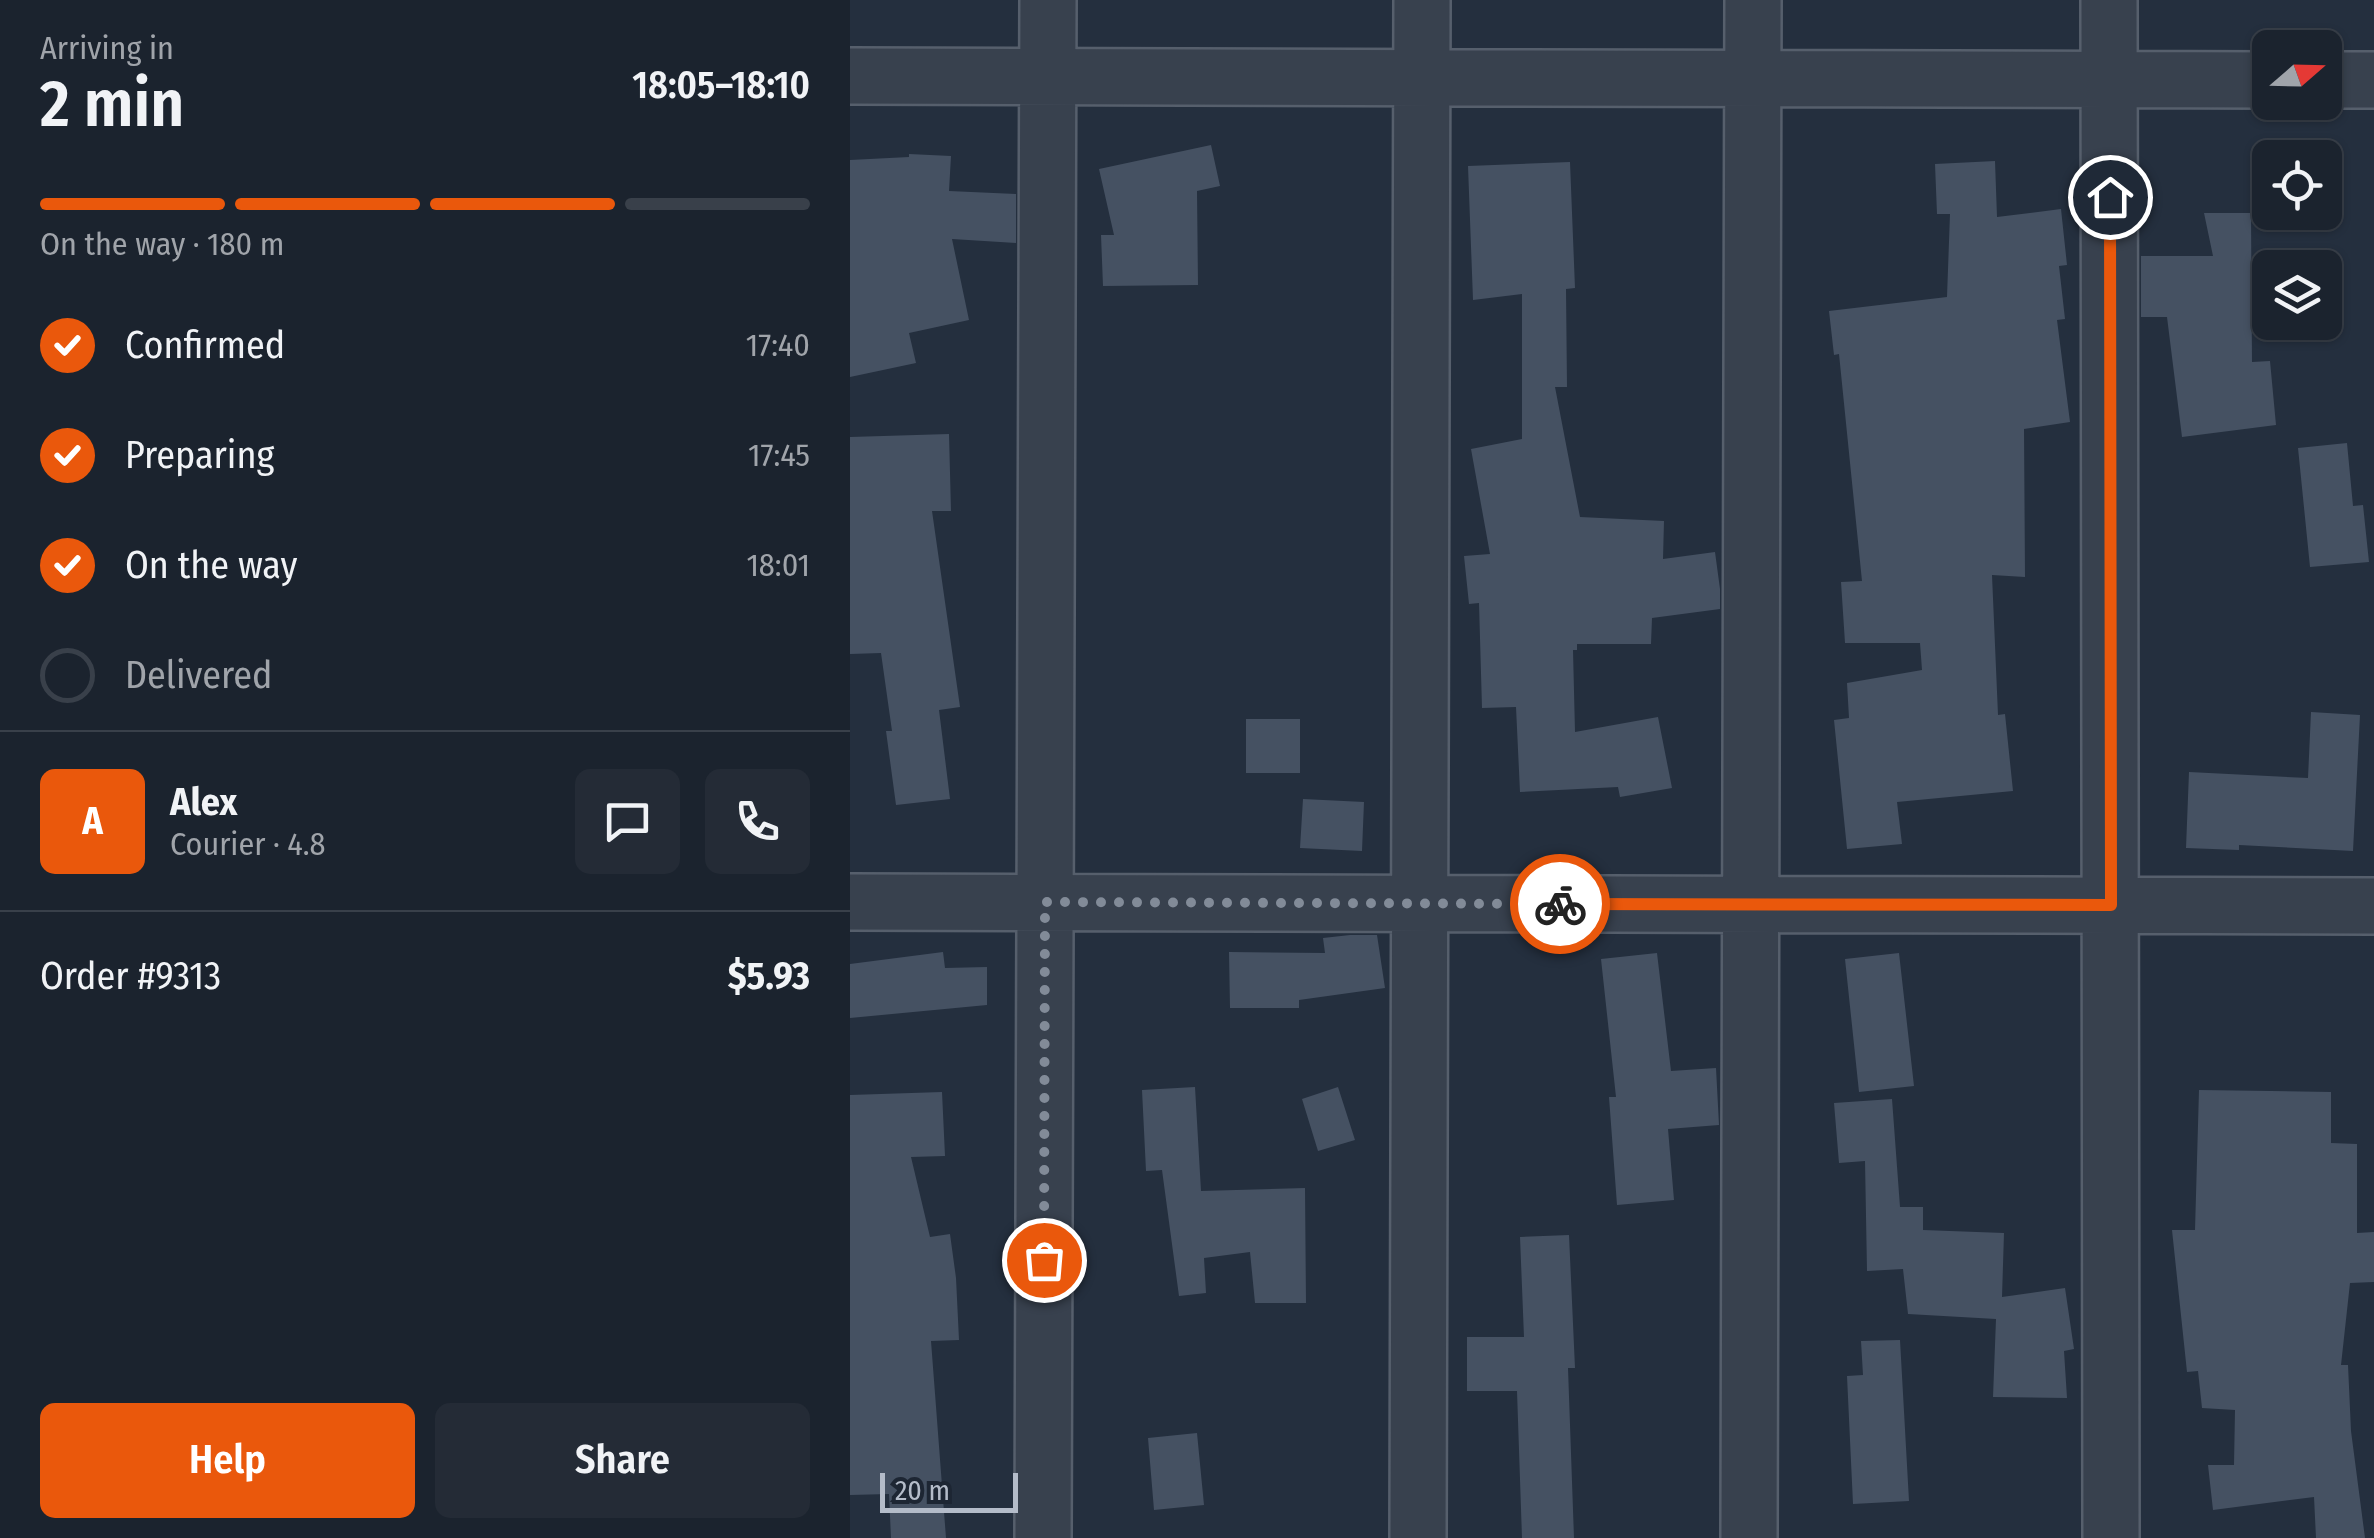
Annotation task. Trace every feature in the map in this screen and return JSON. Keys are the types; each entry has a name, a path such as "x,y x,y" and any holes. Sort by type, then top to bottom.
{"street":[{"path":"1042,1538 1048,0"},
{"path":"1418,1538 1422,0"},
{"path":"1749,1538 1753,0"},
{"path":"2109,0 2112,1538"},
{"path":"850,76 2252,80"},
{"path":"2342,80 2374,80"},
{"path":"850,902 2374,906"}],"building":[{"path":"1211,145 1220,186 1197,191 1198,285 1103,286 1101,235 1114,235 1099,169"},
{"path":"909,154 951,156 949,191 1016,194 1016,243 952,239 969,320 909,333 916,363 850,377 850,160"},
{"path":"1995,161 1997,217 2061,209 2067,265 2059,266 2065,319 2057,320 2070,422 2024,429 2025,577 1992,575 1998,715 2005,714 2013,791 1897,802 1902,844 1847,849 1834,720 1849,718 1847,683 1922,670 1920,643 1845,643 1841,582 1862,581 1839,354 1834,355 1829,311 1947,297 1950,214 1937,214 1935,164"},
{"path":"1570,162 1575,288 1566,289 1567,387 1555,387 1580,517 1664,521 1663,559 1715,552 1720,589 1720,609 1652,618 1651,644 1577,644 1577,650 1573,650 1575,732 1658,717 1672,788 1620,797 1618,787 1520,792 1516,707 1482,708 1479,603 1469,604 1464,556 1490,554 1471,449 1522,439 1522,294 1473,300 1468,166"},
{"path":"2204,213 2251,213 2252,362 2270,361 2276,425 2182,437 2167,317 2141,317 2141,256 2213,256"},
{"path":"949,434 951,511 932,511 960,707 939,710 950,799 896,805 886,731 892,731 881,653 850,654 850,437"},
{"path":"2347,443 2353,506 2363,505 2369,562 2310,567 2298,448"},
{"path":"2311,712 2360,715 2353,851 2239,845 2239,850 2186,848 2189,772 2308,778"},
{"path":"1246,719 1300,719 1300,773 1246,773"},
{"path":"1303,799 1364,802 1362,851 1300,848"},
{"path":"1377,935 1385,988 1299,1000 1299,1008 1230,1008 1229,952 1325,953 1323,938"},
{"path":"943,952 945,968 987,967 987,1005 850,1018 850,964"},
{"path":"1657,953 1671,1071 1716,1068 1719,1125 1668,1129 1674,1200 1617,1205 1609,1097 1616,1097 1601,959"},
{"path":"1899,953 1914,1086 1859,1092 1845,959"},
{"path":"1195,1087 1201,1191 1305,1188 1306,1303 1255,1303 1250,1252 1204,1258 1206,1293 1179,1296 1162,1170 1146,1171 1142,1090"},
{"path":"1338,1087 1355,1140 1318,1151 1302,1099"},
{"path":"2199,1090 2331,1092 2331,1143 2357,1144 2357,1233 2374,1232 2374,1282 2350,1283 2341,1365 2348,1365 2351,1431 2365,1538 2316,1538 2314,1497 2213,1510 2208,1465 2234,1465 2235,1410 2202,1408 2198,1371 2187,1372 2172,1230 2195,1230"},
{"path":"942,1092 945,1156 911,1157 930,1237 950,1234 956,1278 959,1340 931,1341 946,1538 891,1538 889,1494 850,1495 850,1095"},
{"path":"1892,1099 1900,1207 1923,1207 1923,1230 2004,1233 2002,1297 2065,1288 2074,1349 2064,1351 2067,1398 1993,1397 1996,1319 1908,1314 1903,1269 1867,1271 1865,1161 1839,1163 1834,1103"},
{"path":"1569,1235 1575,1368 1568,1368 1574,1538 1522,1538 1517,1391 1467,1391 1467,1337 1524,1337 1520,1237"},
{"path":"1900,1340 1909,1501 1853,1504 1847,1376 1863,1375 1861,1341"},
{"path":"1197,1433 1204,1505 1154,1510 1148,1438"}],"way so far":[{"path":"1044,1260 1045,902 1560,904"}],"route":[{"path":"1560,904 2111,905 2110,197"}]}
